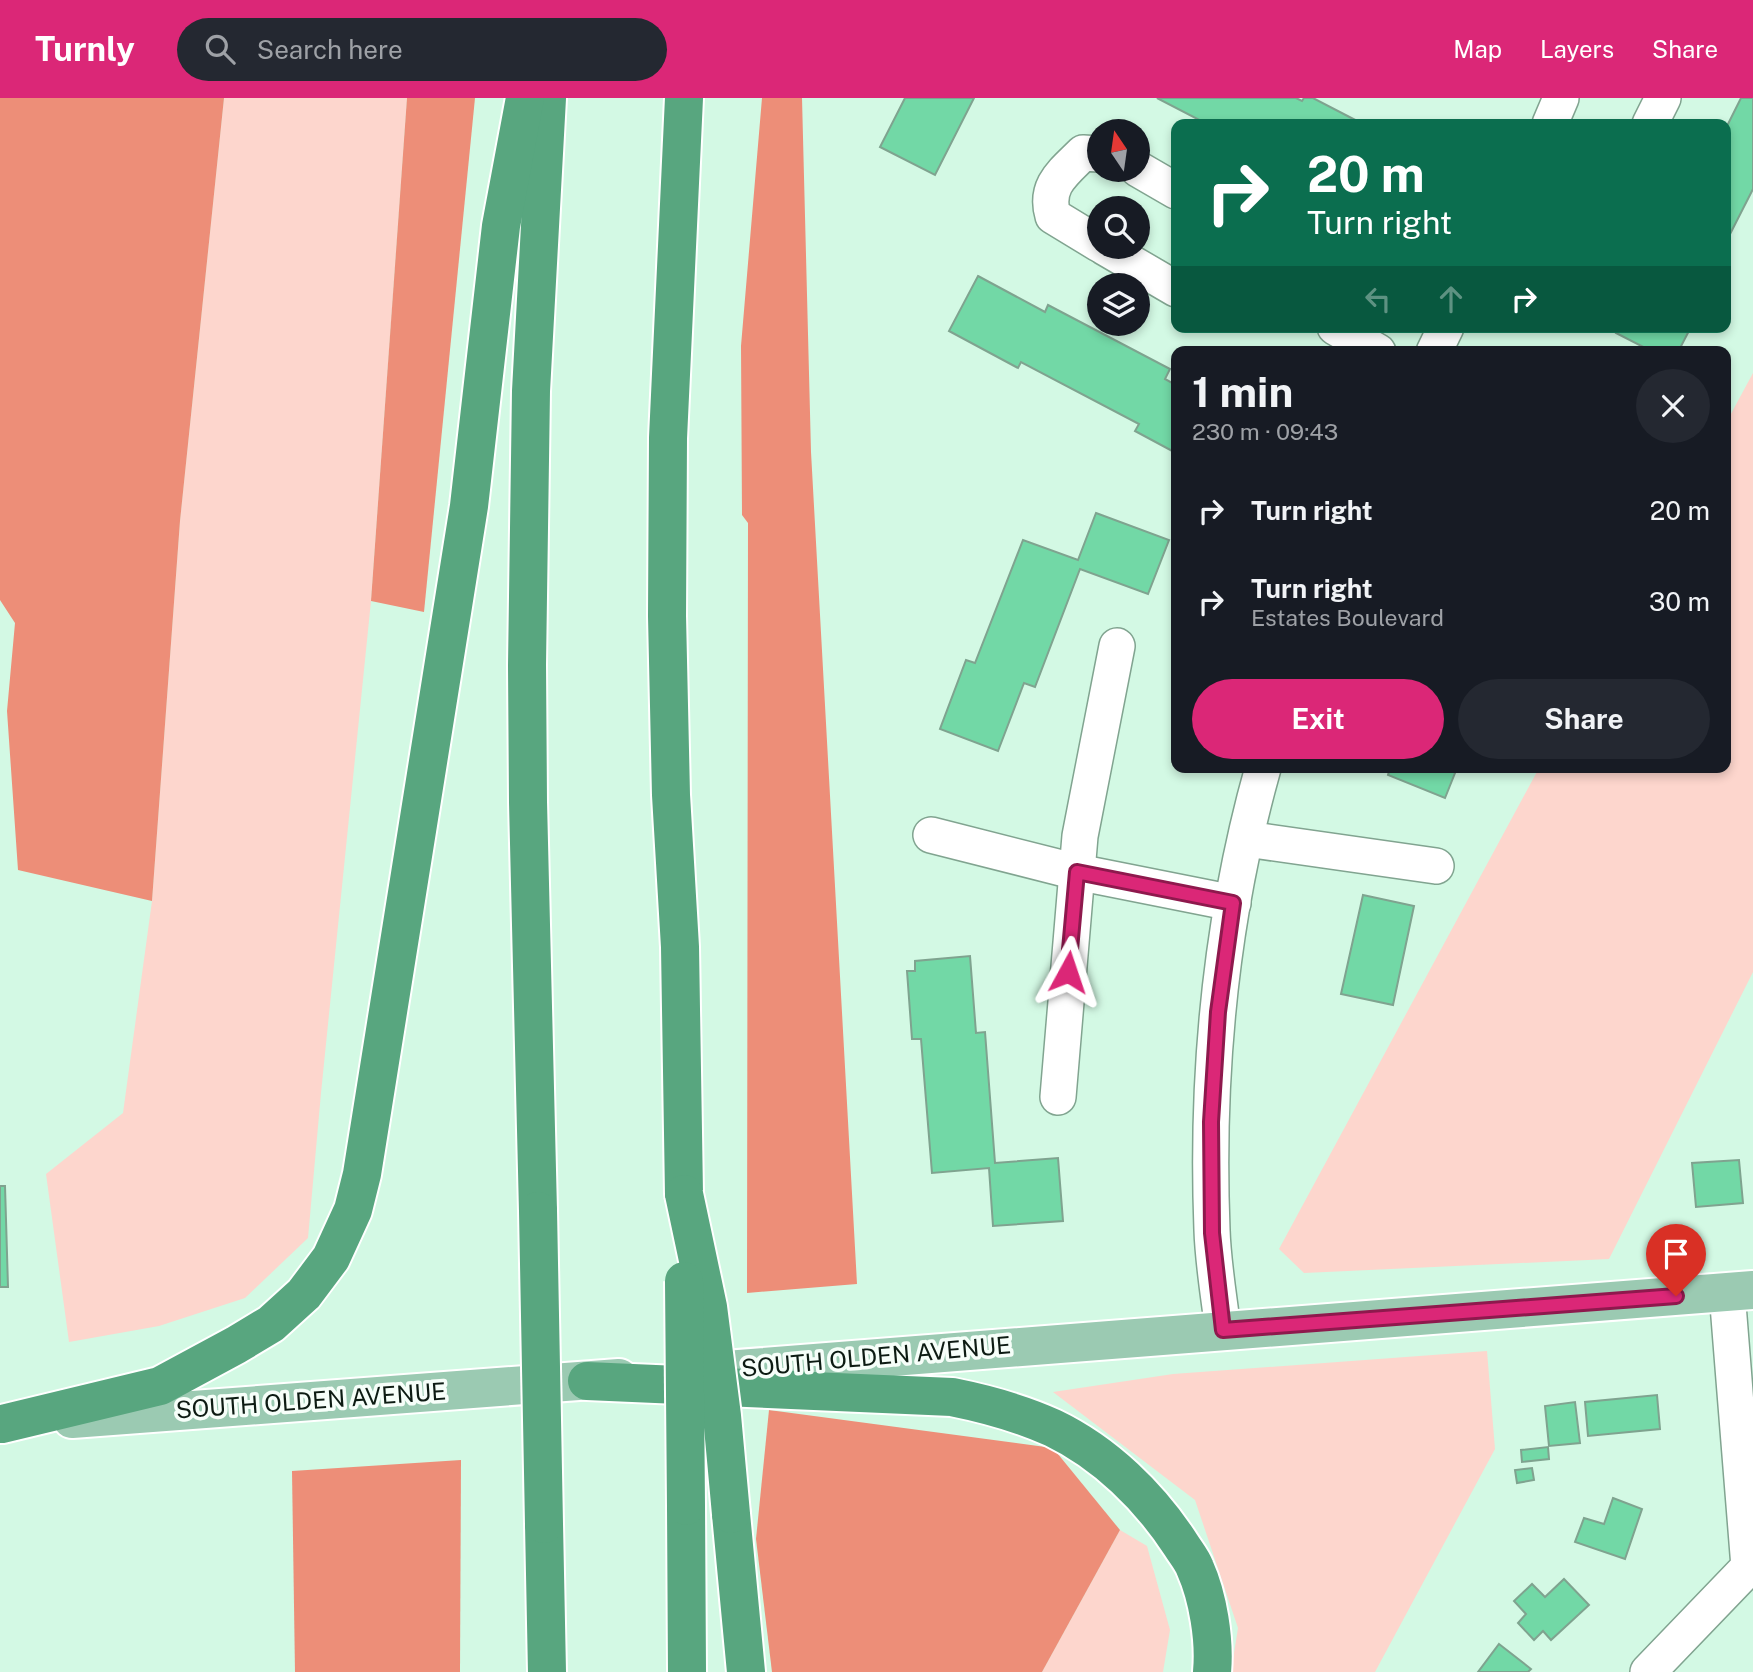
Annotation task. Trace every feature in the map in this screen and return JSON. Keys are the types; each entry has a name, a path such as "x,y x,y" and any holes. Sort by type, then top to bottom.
{"highway":[{"path":"1,1423 160,1385 271,1324 304,1294 331,1258 353,1210 364,1160 466,520 501,226 525,98"},
{"path":"547,98 531,391 527,664 547,1672"},
{"path":"684,98 668,439 667,616 671,794 680,947 687,1672"},
{"path":"684,1194 708,1307 722,1416 746,1672"},
{"path":"587,1381 952,1397 1001,1408 1054,1429 1107,1463 1133,1485 1167,1523 1195,1567 1208,1610 1212,1672"}],"main road":[{"name":"SOUTH OLDEN AVENUE","path":"1,1423 587,1381 1740,1291"}],"street":[{"path":"1552,119 1561,98"},
{"path":"1652,119 1663,98"},
{"path":"1087,154 1083,153 1057,180 1049,202 1053,216 1087,237"},
{"path":"1150,176 1171,188"},
{"path":"1125,259 1171,286"},
{"path":"1345,333 1368,346"},
{"path":"1058,1097 1080,836 1117,646"},
{"path":"1223,1330 1212,1233 1211,1122 1218,1012 1233,903 1262,773"},
{"path":"930,835 1077,872 1233,903"},
{"path":"1246,839 1436,866"},
{"path":"1648,1672 1751,1569 1740,1291"}],"shaded area":[{"path":"0,98 224,98 180,521 152,901 18,870 7,711 15,623 0,600"},
{"path":"224,98 407,98 371,601 308,1238 245,1298 159,1326 69,1342 46,1174 123,1113 152,901 180,521"},
{"path":"407,98 475,98 424,612 371,601"},
{"path":"762,98 802,98 811,452 857,1284 747,1293 748,523 742,515 741,346"},
{"path":"1753,373 1753,972 1609,1259 1304,1273 1279,1249 1536,773 1731,773 1731,414"},
{"path":"1487,1351 1495,1449 1375,1672 1231,1672 1238,1628 1195,1500 1053,1392 1173,1374"},
{"path":"769,1410 1053,1448 1120,1530 1042,1672 772,1672 756,1539"},
{"path":"461,1460 460,1672 295,1672 292,1471"},
{"path":"1120,1530 1147,1546 1170,1630 1163,1672 1042,1672"}],"building":[{"path":"905,98 974,98 935,175 880,147"},
{"path":"1157,98 1296,98 1302,101 1304,98 1313,98 1353,119 1197,119"},
{"path":"1741,98 1753,98 1753,189 1731,232 1731,119"},
{"path":"978,276 1045,312 1048,305 1087,325 1087,336 1107,336 1170,369 1165,379 1171,382 1171,450 1135,431 1139,424 1021,362 1018,368 949,331"},
{"path":"1616,333 1688,333 1681,346 1641,346"},
{"path":"1096,513 1169,540 1148,594 1080,569 1035,687 1024,683 998,751 940,729 966,660 975,663 1023,540 1078,560"},
{"path":"1389,773 1455,773 1445,798"},
{"path":"1363,895 1414,906 1393,1005 1341,994"},
{"path":"970,956 976,1033 985,1032 995,1163 1058,1158 1063,1221 993,1226 989,1168 932,1173 921,1039 912,1039 907,971 915,971 915,961"},
{"path":"1739,1160 1743,1203 1696,1207 1692,1163"},
{"path":"0,1186 5,1186 8,1287 0,1287"},
{"path":"1657,1395 1660,1429 1588,1436 1585,1402"},
{"path":"1575,1402 1580,1443 1549,1446 1545,1406"},
{"path":"1548,1447 1549,1459 1522,1462 1521,1450"},
{"path":"1532,1468 1534,1480 1517,1483 1515,1470"},
{"path":"1613,1498 1642,1509 1625,1559 1575,1542 1584,1518 1604,1524"},
{"path":"1564,1579 1589,1605 1551,1640 1543,1631 1534,1640 1518,1623 1526,1614 1514,1601 1532,1584 1545,1597"},
{"path":"1499,1644 1531,1669 1528,1672 1478,1672"}],"route":[{"path":"1068,972 1077,872 1233,903 1218,1012 1211,1122 1212,1233 1223,1330 1676,1296"}]}
